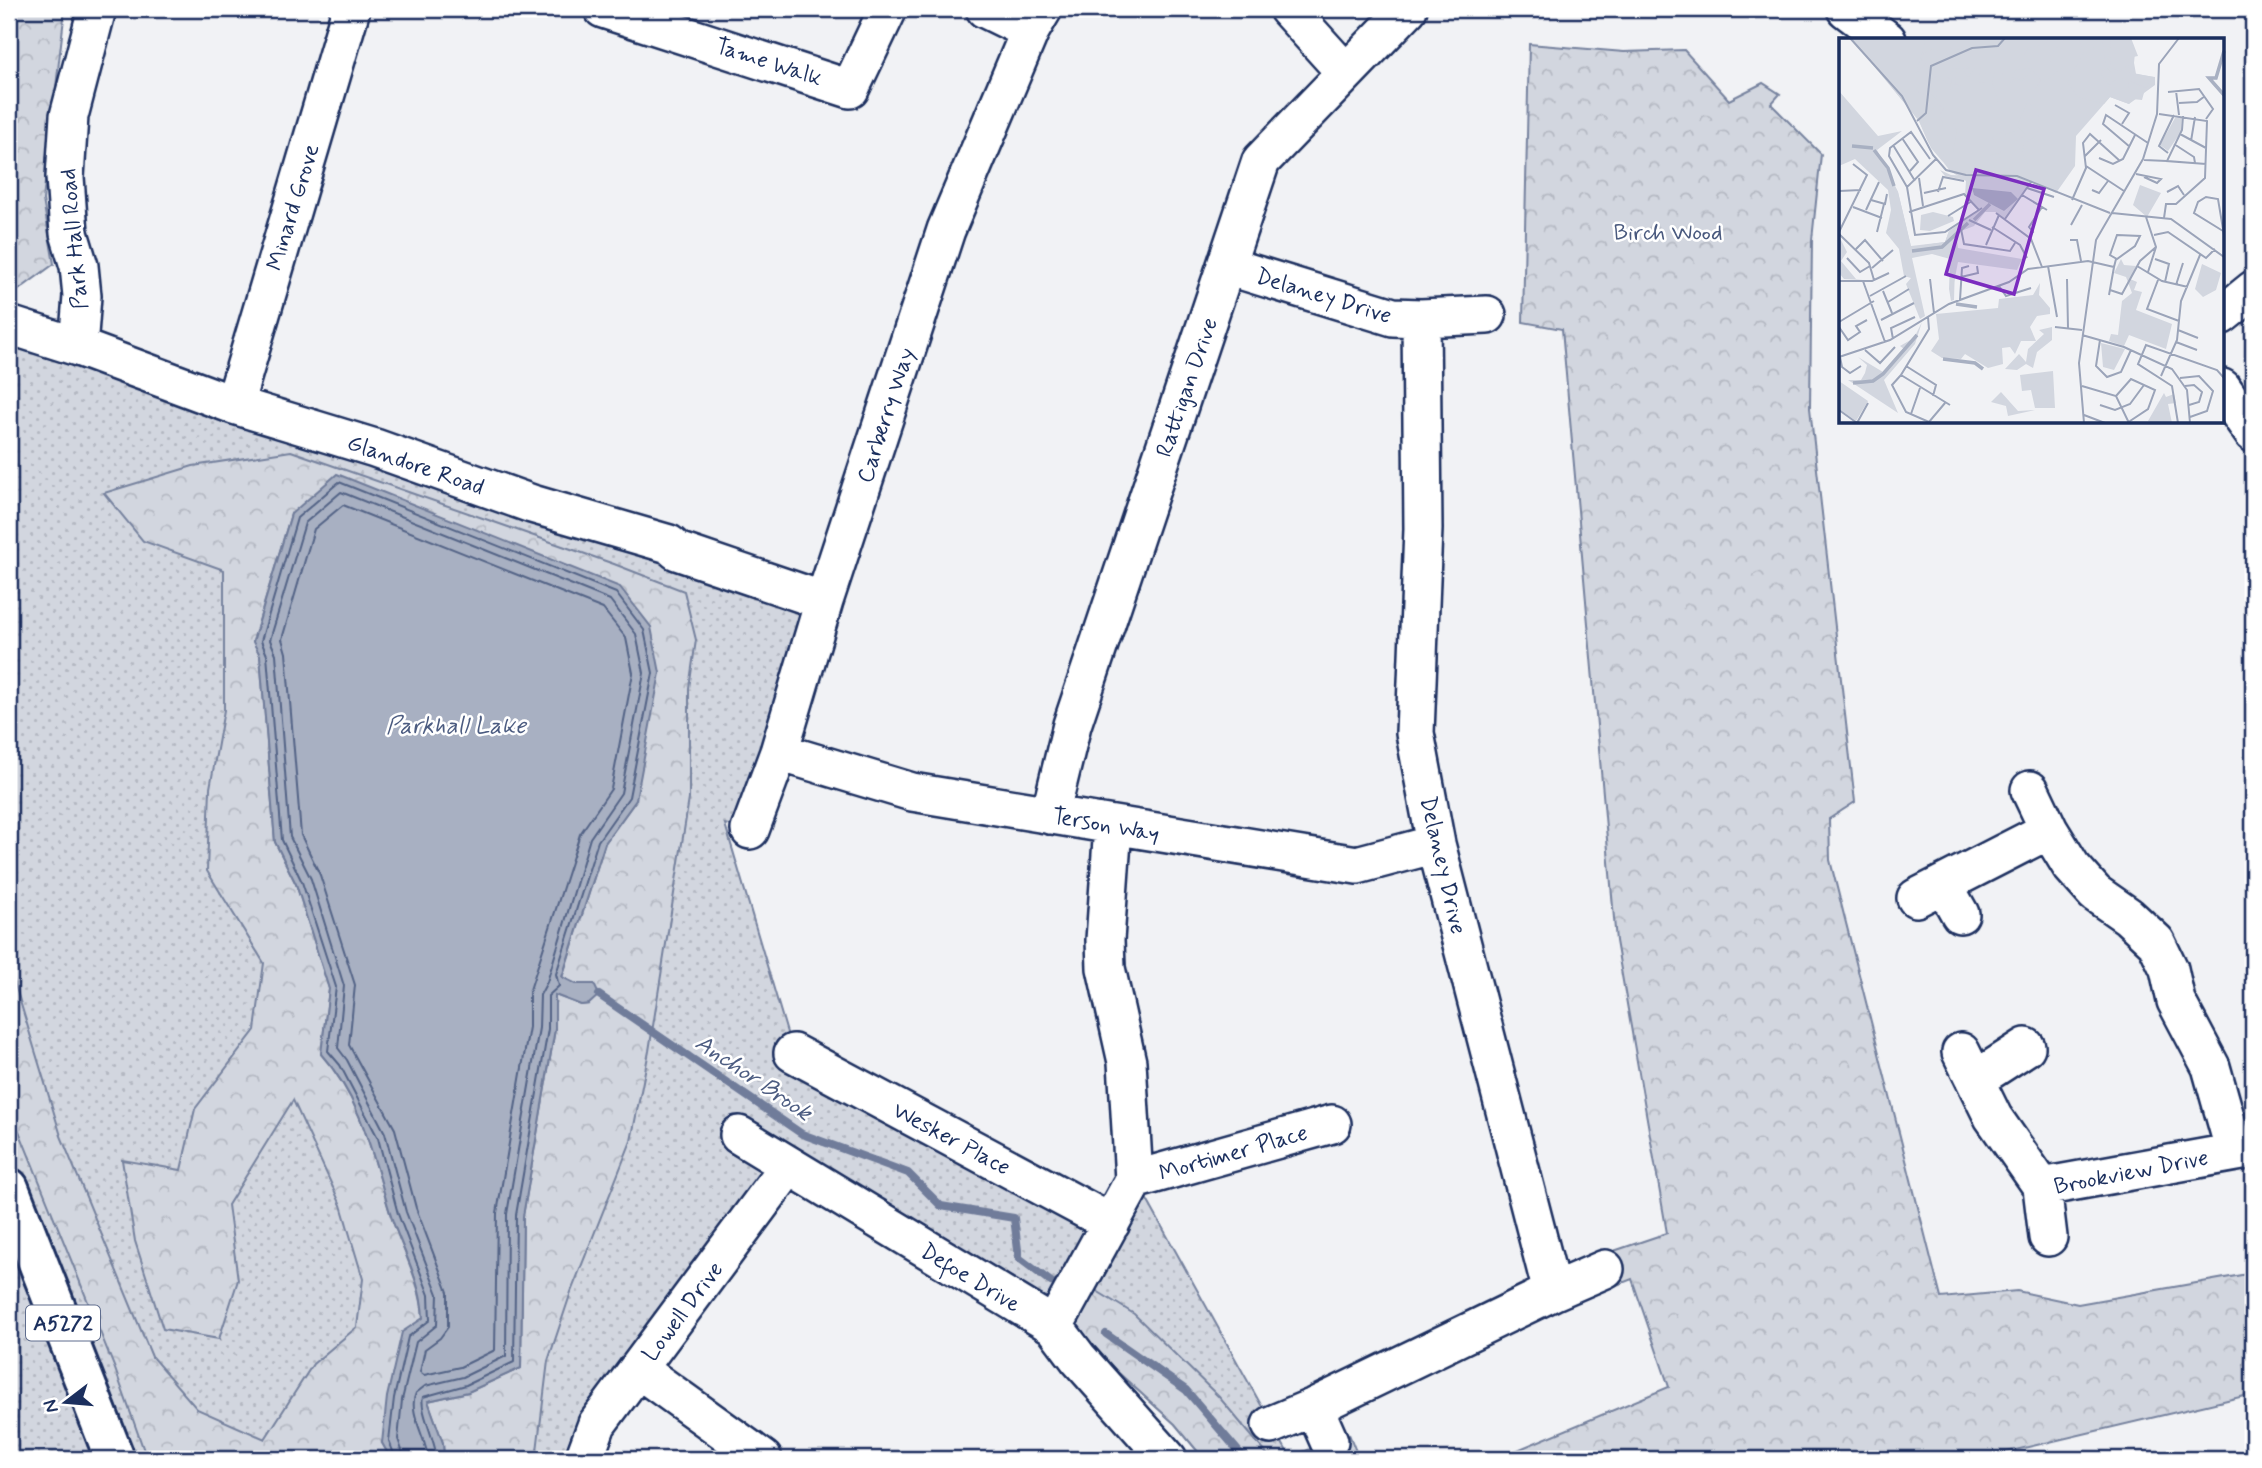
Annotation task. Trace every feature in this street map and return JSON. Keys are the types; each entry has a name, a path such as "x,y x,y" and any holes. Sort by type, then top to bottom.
{"main road":[{"name":"A5272","path":"9,1188 115,1459"}],"street":[{"name":"Park Hall Road","path":"78,347 81,286 79,267 69,233 65,177 69,116 97,9"},
{"name":"Minard Grove","path":"234,405 351,9"},
{"name":"Tame Walk","path":"603,9 850,89 888,9"},
{"path":"985,9 1037,20"},
{"path":"1288,9 1346,73"},
{"name":"Rattigan Drive","path":"1051,815 1072,725 1261,161 1408,9"},
{"path":"1846,9 1884,38"},
{"name":"Carberry Way","path":"750,830 779,752 824,601 946,230 1037,20"},
{"name":"Delaney Drive","path":"1227,266 1393,317 1421,318 1423,529 1415,733 1436,844 1552,1292"},
{"path":"2224,312 2253,290"},
{"path":"1421,318 1487,315"},
{"name":"Glandore Road","path":"9,325 78,347 234,405 375,448 532,504 669,544 677,551 824,601"},
{"path":"2224,391 2253,433"},
{"name":"Terson Way","path":"779,752 912,792 1357,865 1436,844"},
{"path":"2030,790 2049,830 2071,866 2095,894 2128,916 2156,942 2169,969 2176,1001 2211,1067 2244,1150"},
{"path":"1054,1326 1134,1180 1127,1062 1106,968 1105,940 1113,826"},
{"path":"1940,899 2049,830"},
{"name":"Brookview Drive","path":"2026,1047 1968,1066 1993,1117 2042,1187 2244,1150"},
{"name":"Wesker Place","path":"793,1053 1111,1223"},
{"name":"Mortimer Place","path":"1134,1180 1332,1124"},
{"name":"Defoe Drive","path":"738,1135 1054,1326 1078,1358 1168,1459"},
{"name":"Lowell Drive","path":"584,1459 597,1424 788,1167"},
{"path":"2042,1187 2048,1237"},
{"path":"1271,1425 1605,1269"},
{"path":"638,1369 763,1459"},
{"path":"1314,1407 1329,1441"}],"green space":[{"path":"9,9 65,9 43,200 54,264 9,297"},
{"name":"Birch Wood","path":"1529,44 1624,52 1684,50 1729,100 1763,83 1780,94 1771,104 1821,154 1812,240 1810,408 1855,802 1829,819 1830,860 1941,1298 2017,1291 2078,1304 2253,1273 2253,1394 1977,1459 1496,1459 1669,1387 1632,1279 1612,1287 1602,1255 1667,1233 1616,941 1562,329 1523,322"},
{"path":"9,326 824,601 742,828 725,824 793,1053 1111,1223 1054,1326 784,1164 584,1459 115,1459 9,1184"},
{"path":"291,451 684,591 696,640 689,688 689,799 649,1051 631,1141 571,1292 548,1361 536,1459 444,1459 443,1443 428,1401 468,1392 521,1368 523,1216 555,1029 555,995 581,1005 589,1004 594,984 576,984 562,978 605,843 636,800 291,514 253,641 260,655 275,842 296,884 329,989 321,1054 347,1091 357,1111 422,1305 423,1318 382,1443 391,1459 147,1459 115,1369 9,1106 9,965 61,1136 152,1357 197,1409 265,1439 313,1364 357,1327 363,1279 341,1205 293,1100 228,1205 238,1280 219,1339 163,1329 135,1241 122,1160 181,1170 195,1109 255,1030 264,963 207,871 210,788 224,710 224,570 143,541 104,493 193,466"},
{"path":"1141,1189 1290,1457 1349,1434 1359,1459 1204,1459 1175,1424 1068,1327"},
{"path":"9,1244 98,1459 9,1459"},
{"path":"1092,1288 1134,1314 1219,1397 1271,1459 1204,1459 1175,1424 1068,1327"}],"water":[{"name":"Parkhall Lake","path":"337,474 620,587 651,627 660,673 636,800 605,843 562,977 576,984 594,984 599,995 589,1004 581,1005 555,995 555,1029 523,1216 521,1368 468,1392 428,1401 443,1443 444,1459 391,1459 382,1443 387,1397 402,1332 423,1318 422,1305 357,1111 335,1072 321,1054 329,989 296,884 275,842 260,655 253,642 291,514"}],"waterway":[{"name":"Anchor Brook","path":"599,995 802,1134 908,1173 941,1206 1014,1218 1019,1258 1051,1282"},
{"name":"Anchor Brook","path":"1106,1334 1186,1390 1245,1459"}]}
